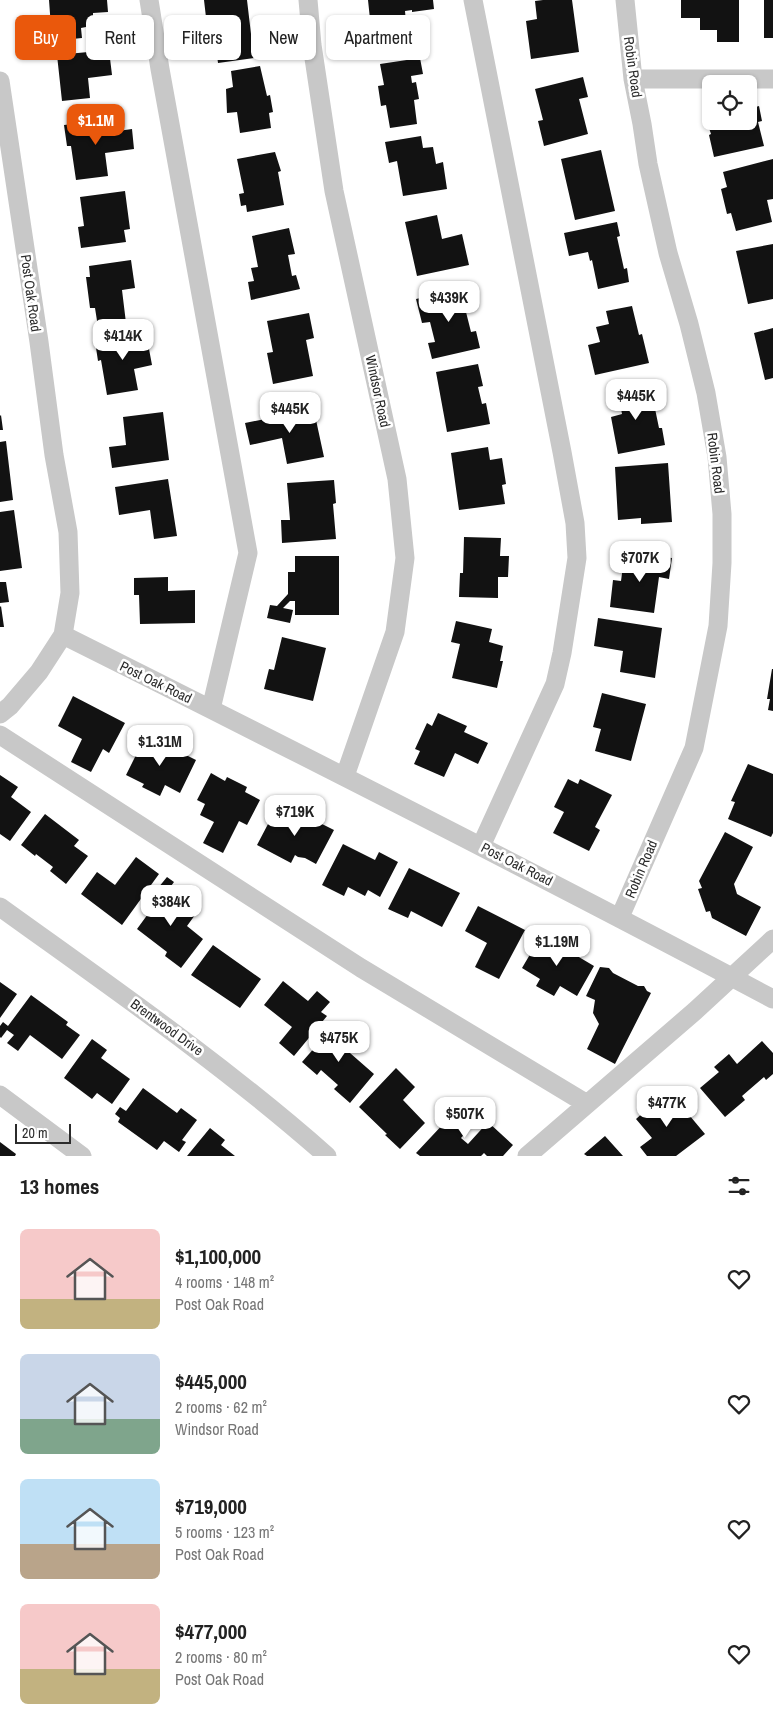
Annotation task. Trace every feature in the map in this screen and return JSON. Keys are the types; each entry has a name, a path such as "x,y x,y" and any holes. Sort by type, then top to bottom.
{"street":[{"path":"149,0 248,553 211,709"},
{"name":"Windsor Road","path":"308,0 312,45 334,191 397,480 405,558 395,632 345,776"},
{"path":"473,0 562,452 575,523 577,558 562,653 555,684 481,846"},
{"name":"Robin Road","path":"620,917 694,748 718,626 722,563 722,514 716,457 706,393 689,324 668,253 648,164 633,79 625,0"},
{"path":"633,79 773,79"},
{"name":"Post Oak Road","path":"0,81 54,455 68,532 70,593 63,636 345,776 620,917 773,999"},
{"path":"0,714 10,706 39,672 63,636"},
{"path":"0,735 360,968 587,1104"},
{"name":"Brentwood Drive","path":"0,907 199,1050 327,1156"},
{"path":"528,1156 695,1011 773,939"},
{"path":"0,1095 82,1156"}],"building":[{"path":"49,0 107,0 108,12 86,15 86,27 81,28 82,38 76,39 76,15 50,15"},
{"path":"204,0 247,0 251,34 251,58 241,60 241,15 206,15"},
{"path":"368,0 433,0 434,9 405,11 405,15 370,15"},
{"path":"572,0 579,52 531,59 526,21 537,19 535,1"},
{"path":"681,0 739,0 739,42 717,42 717,30 700,30 700,18 681,18"},
{"path":"764,0 773,0 773,38 764,38"},
{"path":"86,52 86,60 110,60 112,75 88,78 90,98 62,101 58,60 76,60 76,53"},
{"path":"218,60 240,60 218,63"},
{"path":"420,60 423,74 411,76 412,83 416,82 419,99 414,100 417,124 390,128 386,105 381,106 378,86 384,85 380,64"},
{"path":"260,66 267,96 270,95 273,112 269,113 271,128 240,133 237,112 227,113 226,89 233,87 231,71"},
{"path":"583,77 588,97 579,99 588,134 544,146 538,121 543,120 535,89"},
{"path":"759,106 762,121 758,122 764,146 714,157 709,135 711,134 710,130 757,130 757,107"},
{"path":"117,119 118,131 132,129 134,149 105,153 108,176 76,180 71,146 67,146 64,125"},
{"path":"421,136 423,148 433,147 436,164 443,162 447,189 403,196 397,161 389,163 385,142"},
{"path":"601,150 615,211 575,220 561,159"},
{"path":"275,152 281,171 278,172 284,205 247,212 246,205 241,206 239,194 244,193 237,159"},
{"path":"773,159 773,199 767,200 772,222 736,231 731,213 727,214 721,189 727,187 723,172"},
{"path":"125,191 130,229 124,230 126,242 81,248 78,227 84,226 80,197"},
{"path":"437,215 442,239 462,234 469,265 417,276 405,222"},
{"path":"617,222 620,236 617,237 624,269 627,268 629,282 598,289 592,260 590,261 588,252 569,256 564,233"},
{"path":"289,228 295,254 288,255 292,276 296,275 300,289 251,300 248,282 254,281 251,268 258,267 252,236"},
{"path":"773,244 773,299 748,304 736,251"},
{"path":"131,260 135,288 122,290 126,323 98,327 95,308 90,308 86,277 90,277 89,266"},
{"path":"470,287 473,302 458,306 460,313 466,312 471,332 476,331 480,348 432,359 428,343 435,342 430,322 422,323 416,299"},
{"path":"632,306 639,335 642,334 649,363 595,375 588,345 600,342 596,327 609,324 606,311"},
{"path":"309,313 314,338 306,340 313,376 273,384 267,353 273,352 267,321"},
{"path":"773,328 773,378 765,380 754,333"},
{"path":"146,333 152,365 134,369 138,390 107,395 101,360 98,361 95,341"},
{"path":"478,364 483,386 478,387 482,404 486,403 490,424 447,432 436,372"},
{"path":"646,382 649,399 653,399 659,428 662,428 665,445 618,454 611,417 622,414 617,387"},
{"path":"313,406 324,457 287,464 282,438 250,445 245,423 280,416 279,412"},
{"path":"163,412 169,460 112,468 109,447 126,445 123,417"},
{"path":"1,415 3,430 0,430"},
{"path":"6,441 13,500 0,502 0,442"},
{"path":"488,447 490,460 502,458 506,484 502,485 505,504 459,510 451,453"},
{"path":"668,463 672,522 641,524 641,518 618,520 615,467"},
{"path":"168,479 177,536 154,539 150,510 119,515 115,487"},
{"path":"334,480 336,503 333,504 336,539 282,543 281,520 290,520 287,483"},
{"path":"14,510 22,568 0,571 0,512"},
{"path":"464,537 501,538 500,556 509,556 508,577 498,577 498,598 459,597 460,573 463,573"},
{"path":"635,553 672,558 669,579 659,577 654,613 610,607 613,580 621,581 623,566 633,567"},
{"path":"295,556 339,556 339,615 295,615 295,601 290,601 283,608 293,610 290,623 267,618 270,605 277,606 288,594 288,572 295,572"},
{"path":"168,577 168,591 195,590 195,623 140,624 139,595 134,595 134,578"},
{"path":"0,582 6,582 9,602 0,603"},
{"path":"1,606 4,627 0,627"},
{"path":"598,618 662,628 655,678 620,672 623,651 594,646"},
{"path":"456,621 492,629 489,642 503,646 500,661 503,661 497,688 452,678 460,644 451,642"},
{"path":"282,637 326,648 313,701 264,689 269,669 274,670"},
{"path":"772,669 773,711 768,710 770,699 767,699"},
{"path":"602,693 646,704 631,761 595,751 601,729 593,727"},
{"path":"73,696 125,723 109,753 103,749 91,772 71,762 82,739 58,726"},
{"path":"438,713 467,726 464,732 488,743 478,764 455,753 444,777 414,764 420,751 415,749 427,723 432,726"},
{"path":"146,735 196,760 180,793 165,785 160,796 142,787 144,784 126,775"},
{"path":"748,764 773,774 773,833 771,837 728,819 735,802 731,801"},
{"path":"211,773 225,781 227,777 247,787 245,792 260,800 247,825 239,821 223,853 203,843 214,822 200,815 205,804 197,800"},
{"path":"0,775 18,787 11,797 31,812 10,841 0,834"},
{"path":"568,779 578,784 580,779 612,795 595,827 600,830 589,851 553,833 564,812 554,807"},
{"path":"278,805 312,824 314,820 334,830 316,864 295,855 291,863 257,845"},
{"path":"45,814 79,840 74,846 88,856 66,884 50,871 53,867 21,845"},
{"path":"725,832 753,847 734,884 737,894 761,907 746,936 712,918 710,911 706,912 698,889 702,888 699,881"},
{"path":"343,844 375,860 379,852 398,862 380,897 368,890 365,896 348,887 344,896 322,885"},
{"path":"136,857 159,874 122,925 81,894 97,872 115,885"},
{"path":"409,868 460,893 442,927 411,911 408,918 388,909"},
{"path":"167,877 174,882 166,893 195,915 187,926 203,939 181,968 165,956 167,952 137,929 164,892 158,888"},
{"path":"478,906 525,930 499,979 475,967 487,943 465,931"},
{"path":"542,934 563,945 562,947 594,966 577,996 560,986 554,996 536,986 540,979 522,968"},
{"path":"213,945 261,979 240,1008 191,975"},
{"path":"600,967 609,968 613,973 638,986 644,986 651,993 615,1064 587,1049 599,1024 593,1013 595,1000 586,996"},
{"path":"283,981 308,1001 317,991 330,1002 321,1012 327,1016 294,1056 279,1043 292,1027 264,1005"},
{"path":"0,982 17,994 0,1018"},
{"path":"31,995 68,1022 66,1025 80,1035 62,1059 30,1035 18,1051 7,1043 14,1035 7,1030 0,1037 0,1026 3,1022 8,1026"},
{"path":"337,1022 352,1035 342,1046 374,1074 350,1103 334,1089 338,1085 321,1070 317,1075 302,1062"},
{"path":"92,1039 107,1050 101,1058 130,1079 112,1104 97,1093 92,1099 64,1078"},
{"path":"762,1041 773,1053 773,1074 766,1080 764,1077 742,1096 745,1100 725,1117 700,1088 719,1072 714,1067 729,1054 737,1064"},
{"path":"396,1068 415,1087 403,1100 425,1123 400,1149 359,1107"},
{"path":"143,1088 177,1113 181,1108 197,1120 182,1140 186,1142 179,1152 164,1141 157,1150 118,1122 120,1118 115,1114 120,1107 126,1111"},
{"path":"659,1091 673,1109 675,1107 680,1114 685,1110 705,1134 676,1156 647,1156 640,1147 652,1138 636,1119 646,1110 642,1105"},
{"path":"462,1104 475,1117 469,1124 472,1126 461,1138 468,1144 488,1122 513,1145 503,1156 487,1156 484,1153 481,1156 420,1156 416,1153"},
{"path":"210,1128 225,1140 221,1145 235,1156 187,1156"},
{"path":"605,1136 623,1156 587,1156 584,1154"},
{"path":"0,1142 16,1154 15,1156 0,1156"}]}
